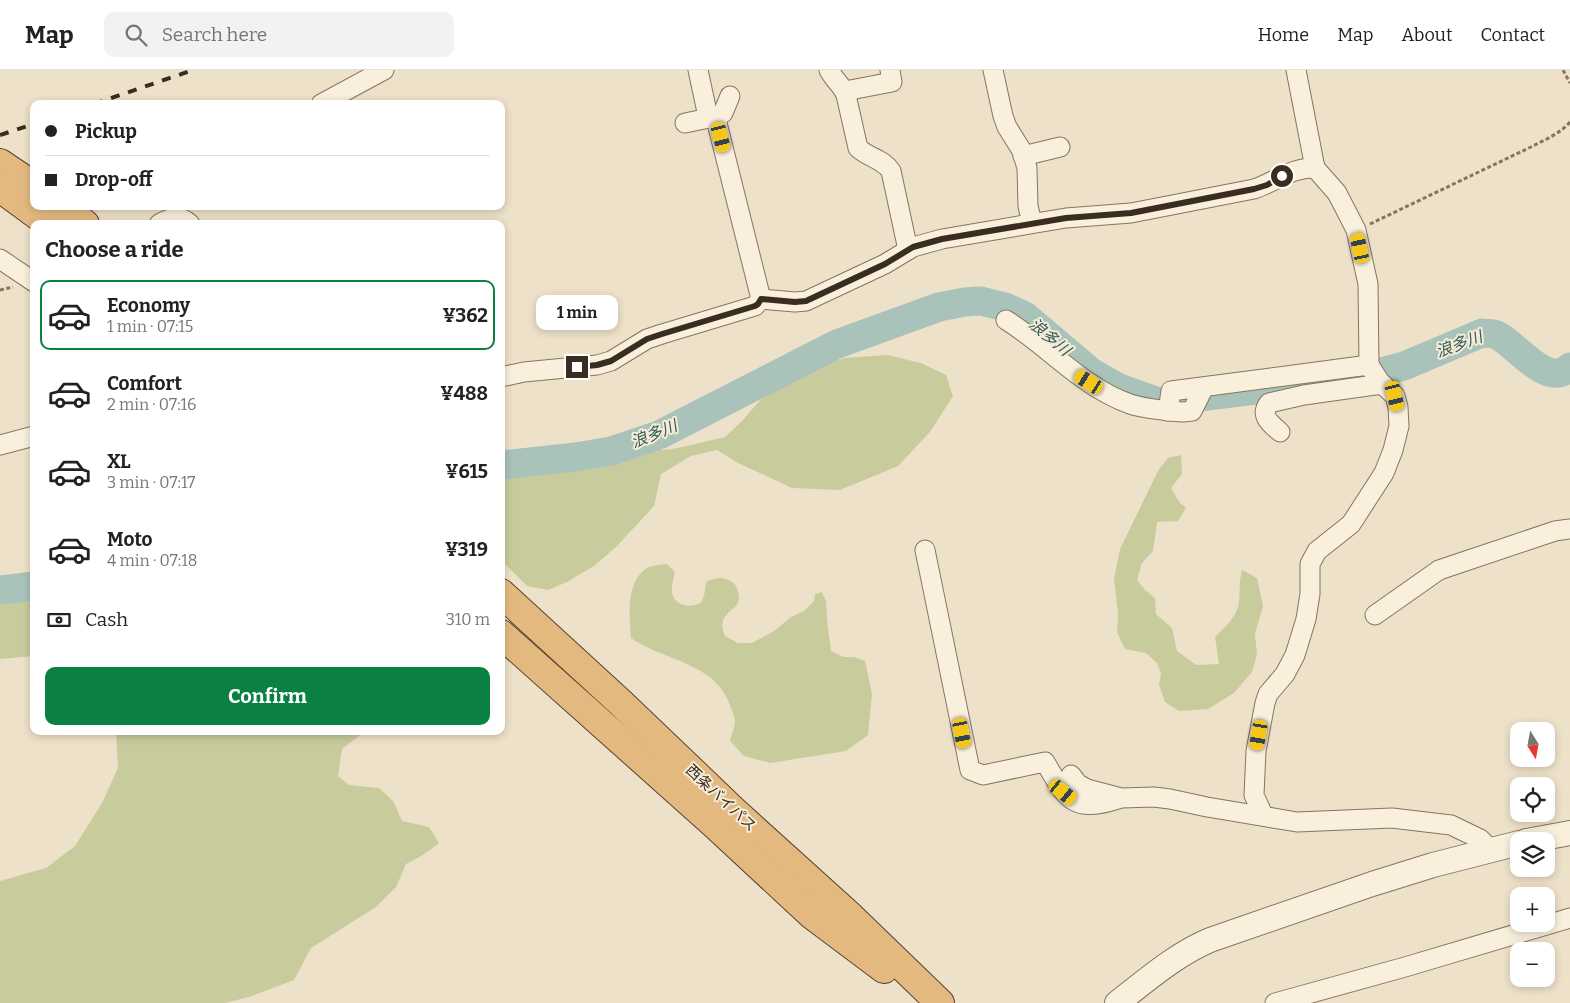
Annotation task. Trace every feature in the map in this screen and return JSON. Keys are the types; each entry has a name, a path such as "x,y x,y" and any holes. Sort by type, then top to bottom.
{"highway":[{"path":"0,163 30,183"},
{"path":"0,188 44,220"},
{"name":"西条バイパス","path":"505,597 736,813 851,917 940,1003"},
{"name":"西条バイパス","path":"505,638 714,824 812,915 929,1003"}],"street":[{"path":"328,100 384,70"},
{"path":"505,376 524,372 597,365 611,361 647,339 758,304 761,299 716,118 707,112 698,70"},
{"path":"829,70 845,91 858,148 864,154 886,163 891,171 908,250"},
{"path":"845,91 892,82 890,70"},
{"path":"993,70 1003,116 1027,168 1028,206 1032,223"},
{"path":"1263,815 1254,795 1256,751 1268,694 1285,674 1295,656 1306,619 1310,594 1310,564 1317,551 1352,524 1384,473 1394,450 1399,426 1398,407 1395,396 1376,375 1368,284 1356,230 1337,193 1315,168 1296,70"},
{"path":"685,123 714,117 723,113 730,96"},
{"path":"1023,156 1060,147"},
{"path":"761,299 806,301 885,264 908,250 942,239 1066,218 1150,210 1254,189 1267,185 1292,171 1315,168"},
{"path":"0,259 30,279"},
{"path":"1006,320 1075,373 1102,391 1129,404 1169,404 1171,391 1201,394 1376,375"},
{"path":"1280,432 1267,421 1266,407 1269,403 1376,375"},
{"path":"0,445 30,437"},
{"path":"1375,615 1439,570 1555,531 1570,529"},
{"path":"926,550 970,770 983,775 1046,762 1063,792 1073,800 1088,805 1105,803 1121,798 1154,797 1297,822 1392,818 1429,822 1451,825 1470,833 1480,839 1491,850"},
{"path":"1071,775 1078,784 1087,789 1121,798"},
{"path":"1555,836 1570,833"},
{"path":"1117,1003 1177,957 1210,940 1372,884 1433,865 1510,845"},
{"path":"1275,1003 1570,918"}],"path":[{"path":"1563,70 1570,83"},
{"path":"1356,230 1533,146 1566,127 1570,122"}],"green space":[{"path":"887,355 921,363 946,375 953,396 930,432 898,466 840,490 792,488 738,463 717,450 691,456 661,474 654,506 617,546 594,566 567,582 548,590 527,586 505,564 505,454 606,443 637,434 654,443 662,450 725,437 761,399 805,372 844,358"},
{"path":"1181,455 1182,474 1171,488 1179,502 1186,508 1178,521 1157,522 1153,551 1142,563 1137,580 1155,598 1156,614 1172,628 1177,651 1196,665 1219,664 1215,637 1236,612 1239,602 1242,570 1257,578 1263,606 1255,634 1257,654 1252,672 1234,693 1208,709 1179,711 1165,702 1159,684 1161,674 1157,663 1146,653 1125,649 1117,632 1118,614 1114,579 1120,549 1159,469 1168,458"},
{"path":"667,564 675,572 672,587 673,596 683,605 692,606 701,602 706,582 722,578 735,584 739,597 738,602 725,617 722,627 725,636 738,643 752,643 774,631 791,617 804,611 814,601 815,594 822,592 826,601 831,651 844,657 854,657 865,661 872,694 868,735 846,751 770,763 744,756 730,741 735,723 734,717 724,693 714,681 689,665 644,646 631,638 630,600 635,581 647,568"},
{"path":"30,595 30,656 0,659 0,601 4,597"},
{"path":"116,735 360,735 342,749 338,776 349,785 379,788 393,801 402,821 429,827 439,843 423,855 406,864 396,887 376,907 311,948 294,980 249,997 225,1003 0,1003 0,881 46,868 75,846 102,803 118,768"}],"waterway":[{"name":"浪多川","path":"505,465 576,457 611,451 659,435 837,344 939,307 965,302 981,301 1005,307 1025,316 1091,372 1119,388 1158,402 1362,377 1404,366 1482,333 1494,334 1502,338 1531,362 1551,373 1561,372 1570,367"},
{"name":"浪多川","path":"0,590 30,586"}],"railway":[{"path":"106,100 193,70"},
{"path":"0,135 30,125"}],"route":[{"path":"577,367 597,365 611,361 647,339 755,306 761,299 795,302 815,298 865,272 885,264 913,247 942,239 1066,218 1131,213 1254,189 1267,185 1282,176"}]}
